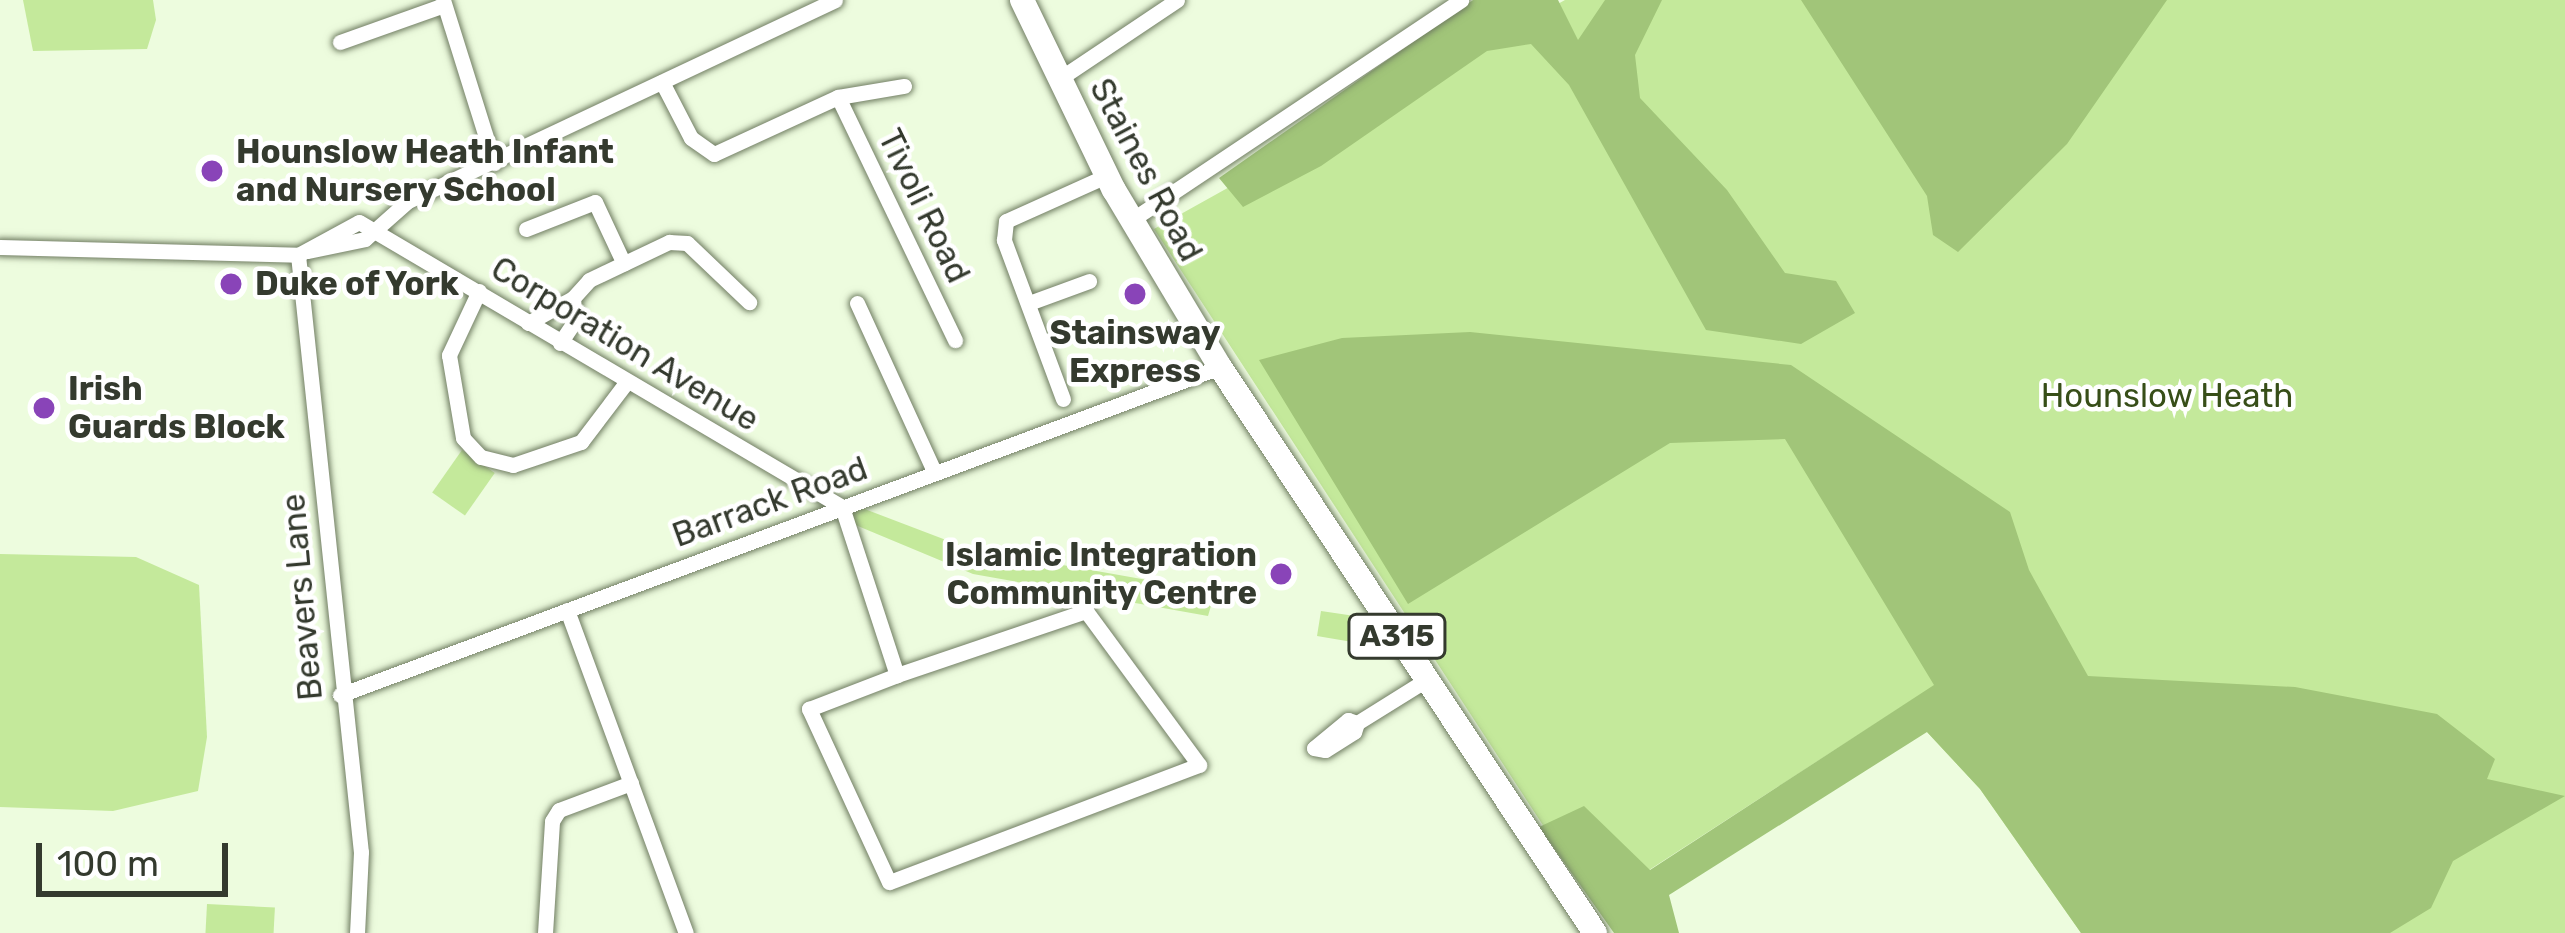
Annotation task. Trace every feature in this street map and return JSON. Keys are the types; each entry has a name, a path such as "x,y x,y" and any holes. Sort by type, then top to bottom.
{"main road":[{"name":"Staines Road","path":"1022,0 1106,176 1136,217 1220,367"},
{"name":"A315","path":"1220,367 1595,933"}],"street":[{"path":"0,248 303,253 359,222 379,228 408,201 835,0"},
{"path":"1059,79 1178,0"},
{"path":"1136,217 1461,0"},
{"path":"340,42 443,2 494,163"},
{"name":"Tivoli Road","path":"662,82 691,138 714,154 838,97 904,86"},
{"name":"Tivoli Road","path":"838,97 955,340"},
{"path":"1063,399 1004,240 1006,221 1106,176"},
{"path":"526,229 595,202 624,264"},
{"name":"Corporation Avenue","path":"379,228 625,384 842,507"},
{"path":"528,323 669,242 687,243 749,302"},
{"name":"Beavers Lane","path":"303,253 340,695 361,852 357,933"},
{"path":"1029,303 1089,281"},
{"path":"479,290 449,355 463,438 481,458 512,464 581,442 625,384"},
{"path":"560,343 575,321 573,298"},
{"path":"857,303 935,473"},
{"name":"Barrack Road","path":"340,695 1220,367"},
{"path":"842,507 897,675"},
{"path":"567,610 686,933"},
{"path":"1086,611 1199,765 889,882 809,709 897,675 1086,611"},
{"path":"1358,723 1426,680"},
{"path":"545,933 552,821 559,811 631,783"}],"green space":[{"path":"23,0 153,0 156,20 147,49 33,51"},
{"path":"1473,0 1558,0 1578,40 1605,0 1662,0 1635,55 1640,98 1727,190 1785,273 1836,281 1855,313 1801,344 1706,330 1569,85 1531,44 1487,51 1321,166 1243,207 1219,178"},
{"name":"Hounslow Heath","path":"1565,0 2565,0 2565,933 2081,933 1980,789 1927,732 1912,700 1595,905 1154,229"},
{"path":"1801,0 2167,0 2067,144 1958,252 1933,235 1927,196"},
{"path":"1470,332 1791,365 2010,512 2029,570 2088,676 2295,687 2437,714 2495,759 2487,779 2565,796 2453,861 2431,908 2390,933 2081,933 1980,789 1927,732 1669,895 1679,933 1614,933 1539,827 1584,806 1650,870 1934,685 1785,439 1670,443 1408,604 1259,360 1342,338"},
{"path":"462,450 495,473 465,516 432,493"},
{"path":"862,508 967,548 1215,592 1208,616 973,574 841,519"},
{"path":"0,554 136,557 199,585 207,737 198,791 113,811 0,807"},
{"path":"1321,611 1355,616 1370,645 1317,636"},
{"path":"207,904 275,908 274,933 205,933"}],"place":[{"name":"Hounslow Heath Infant and Nursery School","path":"212,171"},
{"name":"Duke of York","path":"231,284"},
{"name":"Stainsway Express","path":"1135,294"},
{"name":"Irish Guards Block","path":"44,408"},
{"name":"Islamic Integration Community Centre","path":"1281,574"}]}
